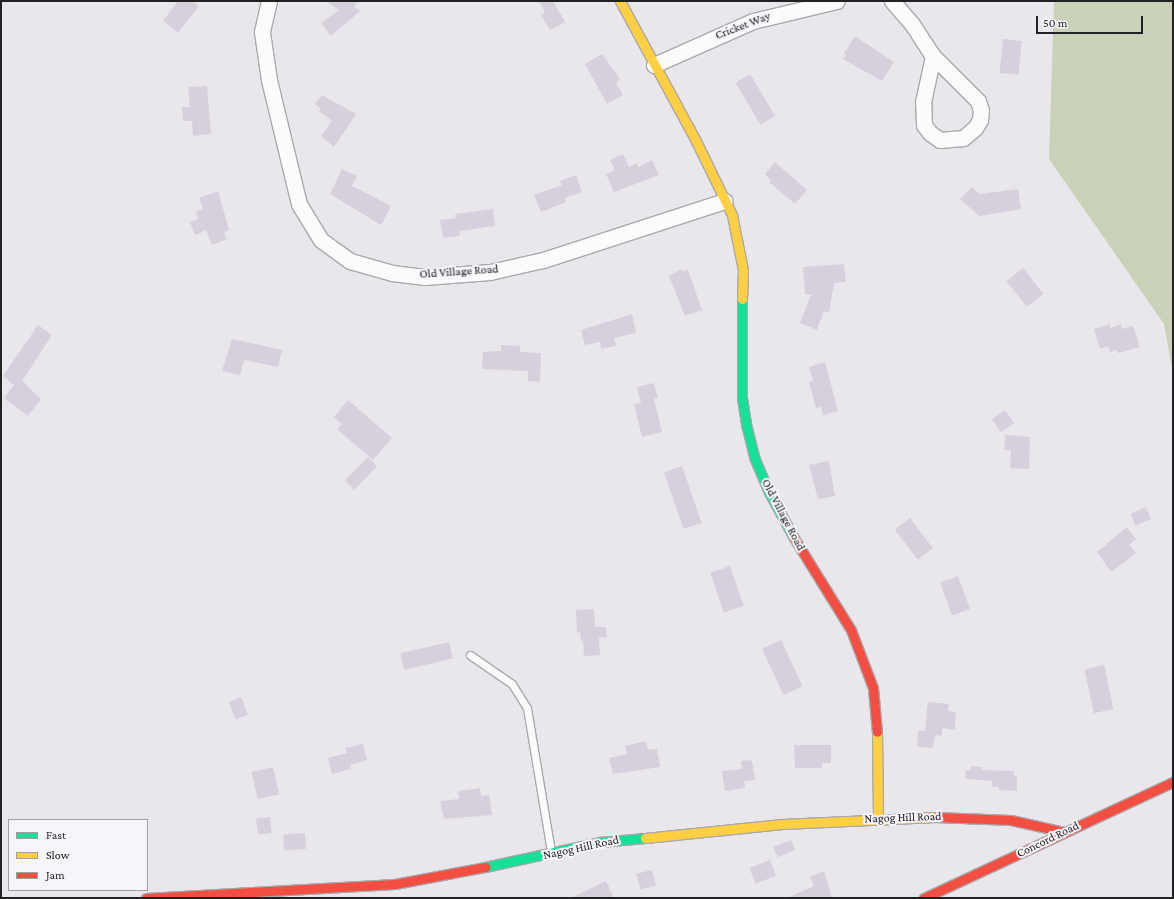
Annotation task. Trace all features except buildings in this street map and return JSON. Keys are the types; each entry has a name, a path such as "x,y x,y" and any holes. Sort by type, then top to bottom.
{"street":[{"name":"Old Village Road","path":"269,1 262,32 269,80 299,204 320,240 350,261 392,273 425,277 490,272 543,260 725,201"},
{"name":"Old Village Road","path":"620,1 695,139 732,215 743,270 741,369 742,398 754,457 769,492 788,528 851,630 873,688 879,759 878,818"},
{"name":"Cricket Way","path":"654,65 753,21 837,1"},
{"path":"892,1 912,24 933,56 966,87 980,105 980,120 976,128 963,138 940,140 930,133 924,125 923,102 933,56"},
{"name":"Concord Road","path":"924,898 1132,799 1173,782"},
{"name":"Nagog Hill Road","path":"146,898 238,896 395,884 552,854 600,842 682,832 878,818 951,816 1011,820 1064,832"}],"lane":[{"path":"470,655 512,684 527,708 552,854"}],"green space":[{"path":"1054,1 1173,1 1173,374 1164,324 1049,159"}],"traffic: fast":[{"path":"742,299 742,398 747,428 754,457 769,492 794,538"},
{"path":"485,867 600,842 645,838"}],"traffic: slow":[{"path":"620,1 695,139 732,215 743,270 742,299"},
{"path":"877,732 878,818"},
{"path":"645,838 782,824 936,817"}],"traffic: jam":[{"path":"794,538 851,630 873,688 877,732"},
{"path":"924,898 1173,782"},
{"path":"936,817 1011,820 1064,832"},
{"path":"146,898 395,884 485,867"}]}
